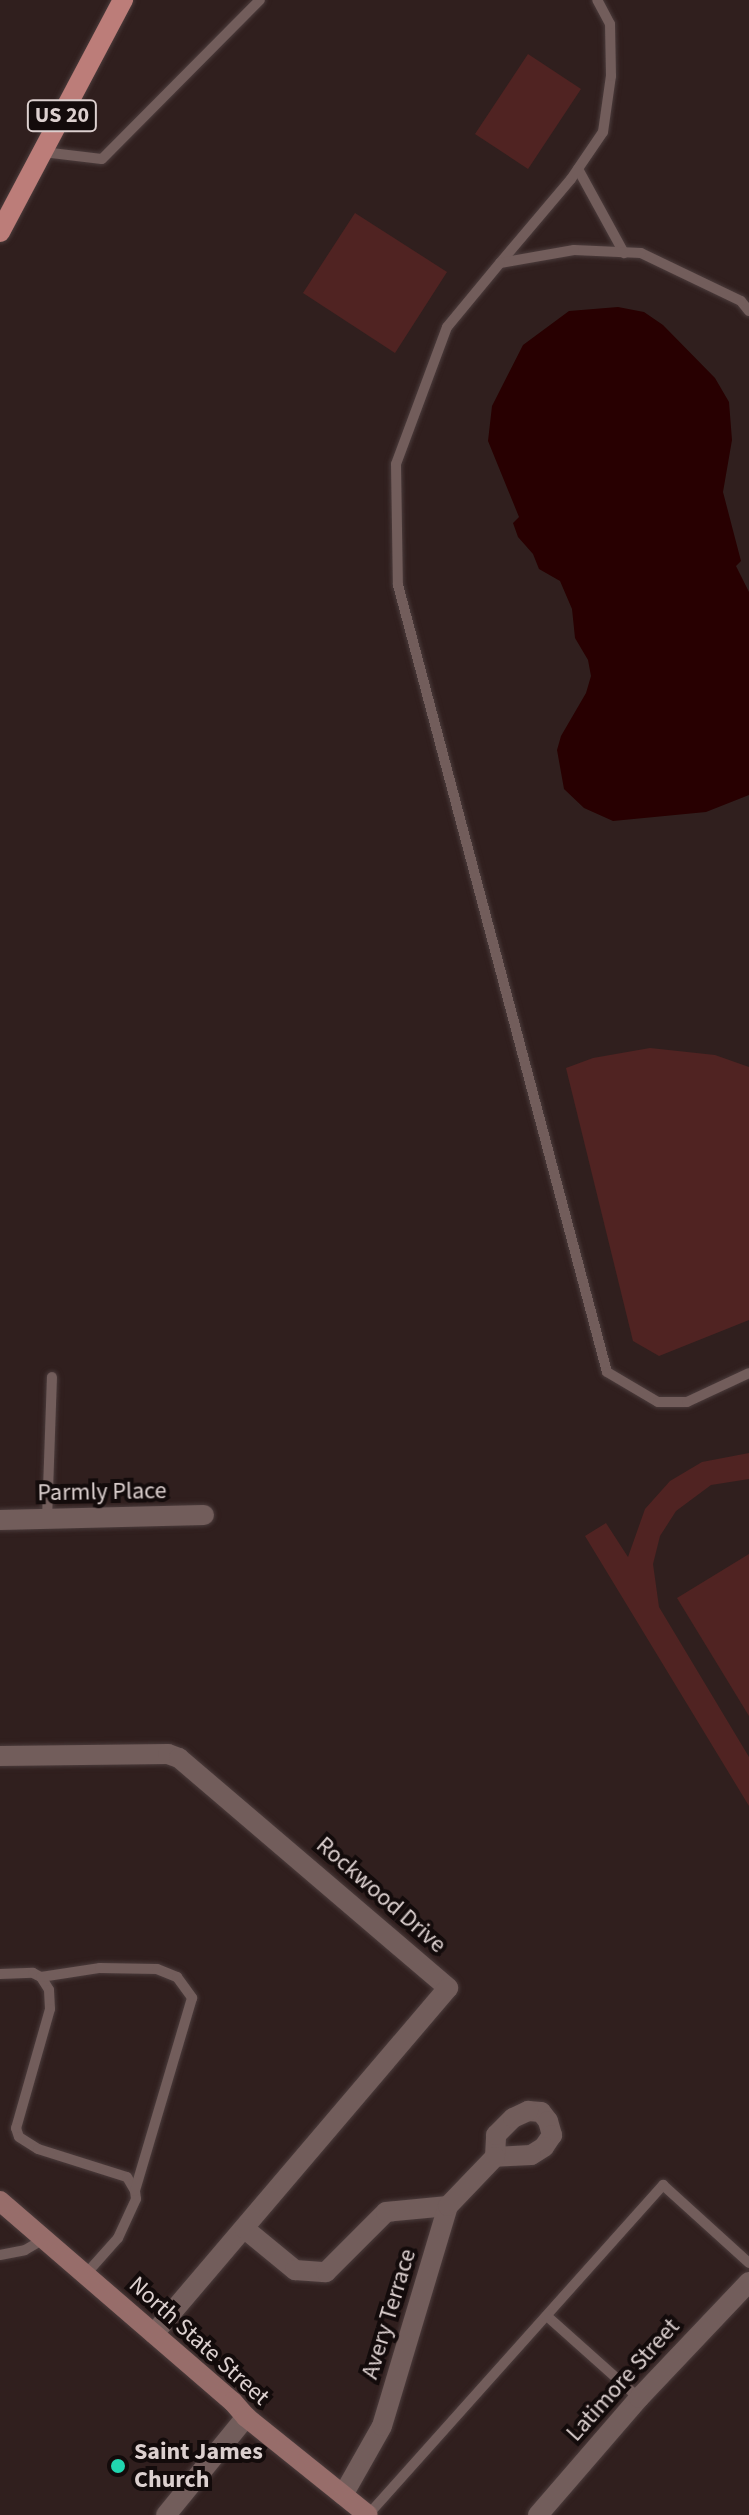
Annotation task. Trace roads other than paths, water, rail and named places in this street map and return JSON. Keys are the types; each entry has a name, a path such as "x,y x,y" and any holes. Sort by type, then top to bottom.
{"main road":[{"name":"US 20","path":"0,232 123,0"},
{"name":"North State Street","path":"0,2201 233,2402 246,2417 368,2515"}],"street":[{"name":"Parmly Place","path":"0,1520 204,1515"},
{"name":"Rockwood Drive","path":"0,1756 168,1754 179,1758 448,1988 154,2334"},
{"name":"Avery Terrace","path":"343,2495 382,2426 448,2206 495,2157"},
{"path":"245,2229 295,2270 326,2272 386,2212 448,2206"},
{"name":"Latimore Street","path":"538,2515 639,2398 749,2282"},
{"path":"166,2515 246,2417"}],"lane":[{"path":"43,152 102,159 260,0"},
{"path":"597,0 610,24 611,76 603,132 578,169 447,327 396,464 398,585 607,1372 658,1402 687,1402 749,1373"},
{"path":"578,169 624,253"},
{"path":"500,263 574,250 641,253 741,301 749,311"},
{"path":"47,1519 52,1377"},
{"path":"41,1977 100,1968 157,1969 177,1977 192,1998 135,2191"},
{"path":"0,1974 33,1973 41,1977 49,1990 50,2009 16,2128 19,2137 38,2149 127,2177 135,2191 136,2199 118,2238 85,2275"},
{"path":"368,2515 663,2185 749,2263"},
{"path":"0,2255 25,2250 44,2239"},
{"path":"548,2317 639,2398"}],"place":[{"name":"Saint James Church","path":"118,2466"}]}
